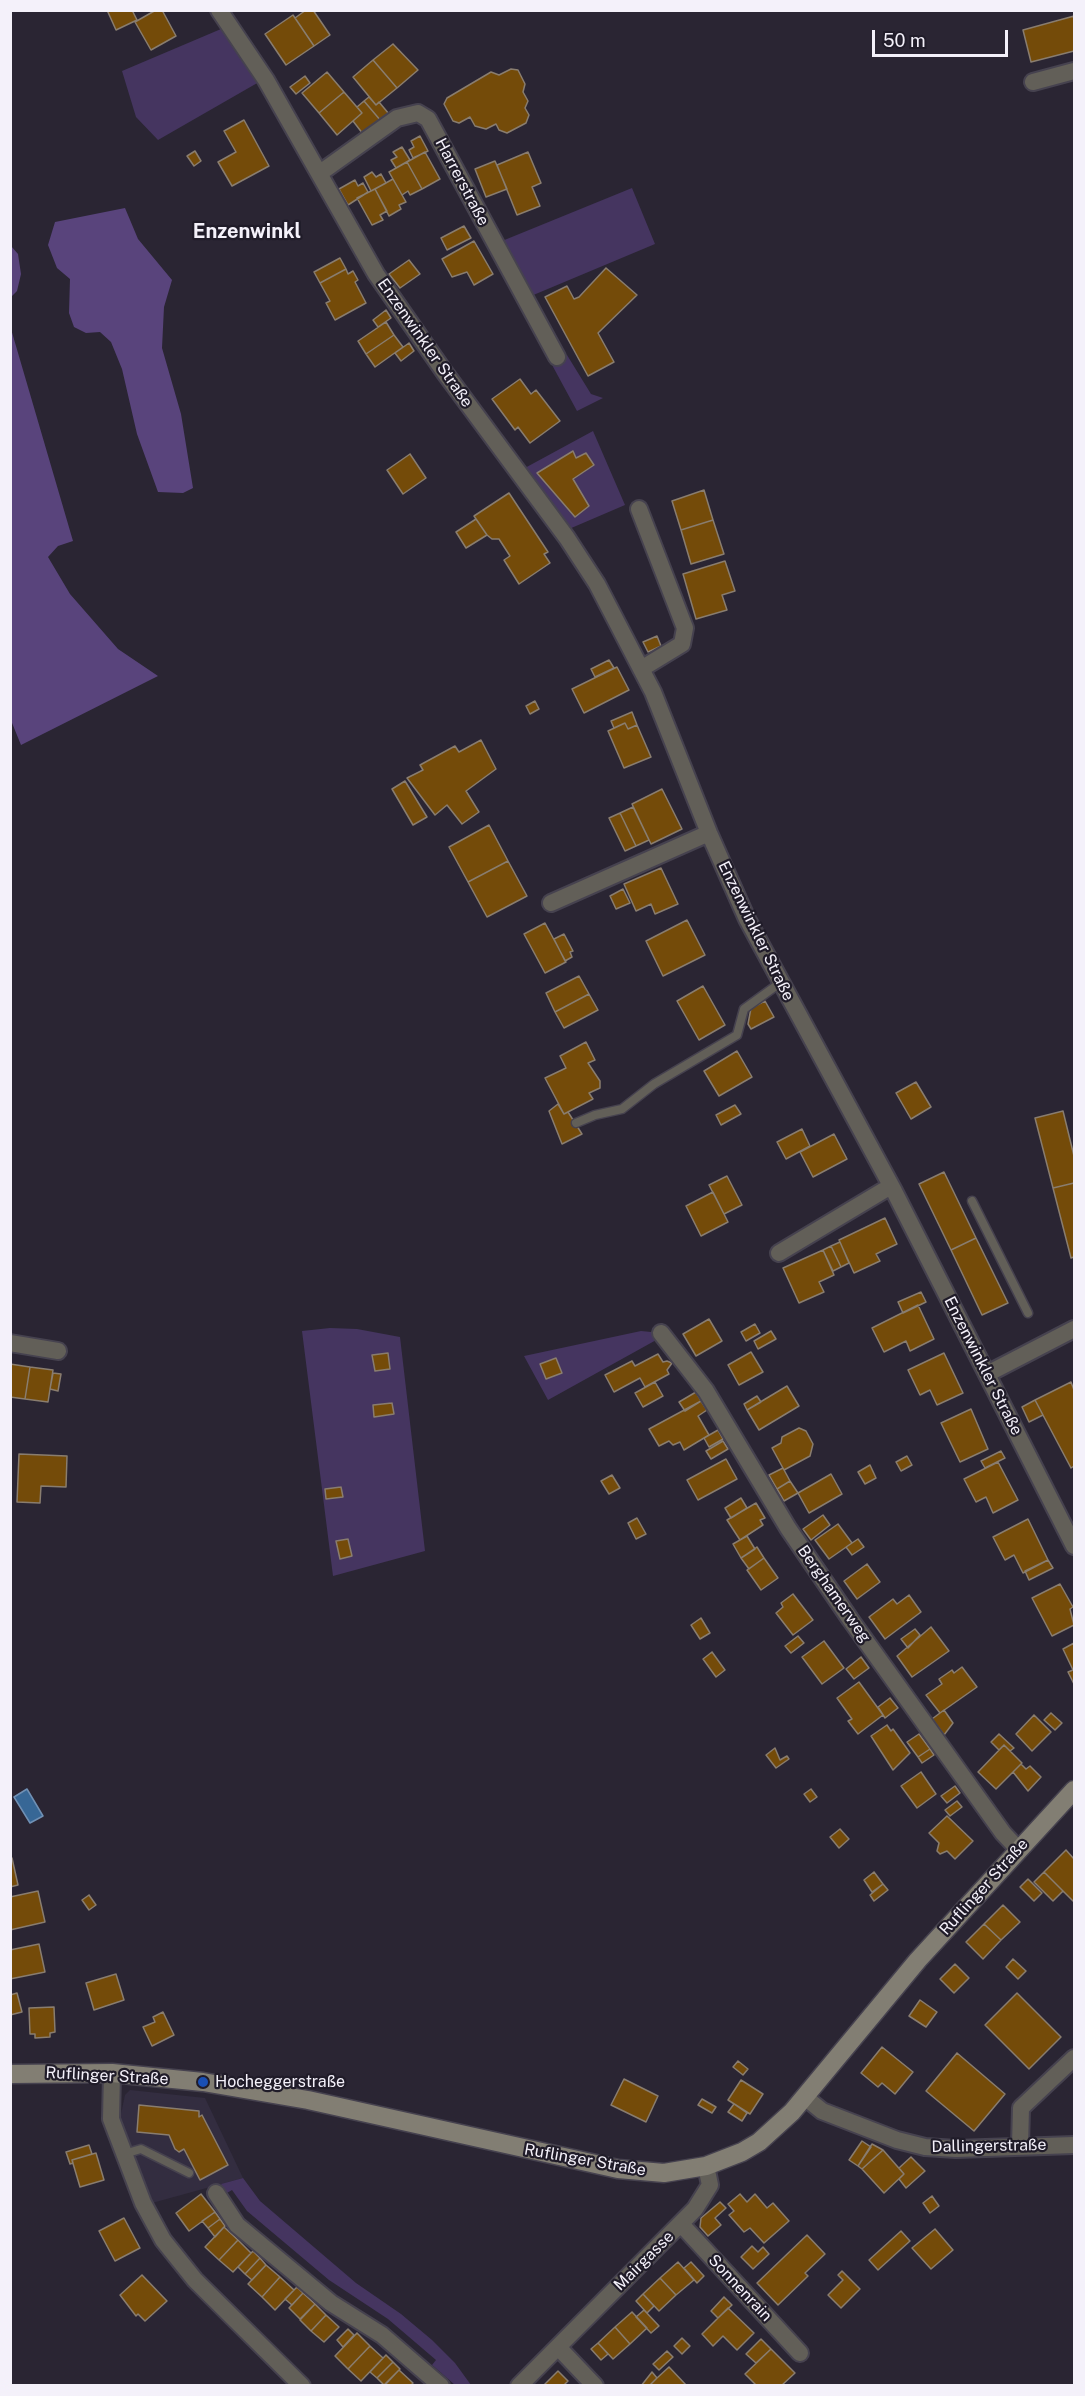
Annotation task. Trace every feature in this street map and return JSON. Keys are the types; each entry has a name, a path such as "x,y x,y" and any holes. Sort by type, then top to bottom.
{"street":[{"name":"Enzenwinkler Straße","path":"219,10 266,80 381,281 445,373 567,538 597,584 653,692 709,833 747,919 891,1186 1074,1546"},
{"path":"1033,82 1074,71"},
{"name":"Harrerstraße","path":"320,173 397,118 418,113 428,119 557,357"},
{"path":"639,509 685,628 682,644 641,669"},
{"path":"551,903 709,833"},
{"path":"779,1253 891,1186"},
{"path":"987,1374 1074,1329"},
{"name":"Berghamerweg","path":"661,1333 706,1391 788,1528 850,1619 1003,1833 1018,1849"},
{"path":"10,1343 58,1351"},
{"name":"Ruflinger Straße","path":"10,2074 112,2073 267,2091 618,2169 664,2173 706,2166 742,2152 759,2142 806,2098 918,1960 1074,1790"},
{"path":"1020,2146 1020,2108 1074,2058"},
{"path":"112,2073 111,2119 143,2203 163,2240 195,2280 302,2385"},
{"name":"Dallingerstraße","path":"806,2098 822,2111 897,2140 925,2147 956,2149 1074,2145"},
{"name":"Mairgasse","path":"519,2385 681,2224 705,2196 710,2185 706,2166"},
{"path":"216,2193 237,2225 331,2303 382,2335 441,2385"},
{"name":"Sonnenrain","path":"681,2224 800,2353"},
{"path":"558,2348 595,2385"}],"lane":[{"path":"576,1123 622,1108 654,1084 737,1035 744,1009 780,983"},
{"path":"972,1200 1028,1313"},
{"path":"124,2154 141,2149 189,2173"}],"shaded area":[{"path":"221,29 259,82 158,140 136,117 122,71"},
{"path":"632,188 655,244 531,296 502,241"},
{"path":"125,208 138,239 172,280 164,307 162,348 181,414 193,488 183,493 158,492 137,434 122,369 111,342 100,332 86,333 74,327 69,313 70,279 57,268 48,245 55,222"},
{"path":"11,246 18,254 21,274 17,291 11,297"},
{"path":"11,329 73,541 58,546 48,557 70,594 118,649 158,676 21,745 10,718"},
{"path":"567,355 591,394 603,398 577,411 551,363"},
{"path":"593,431 625,505 569,529 523,469"},
{"path":"330,1328 357,1329 400,1337 425,1551 333,1576 302,1331"},
{"path":"641,1331 651,1332 658,1339 548,1400 524,1356"},
{"path":"130,2090 205,2098 243,2178 152,2203 120,2119 125,2095"},
{"path":"243,2178 260,2201 356,2283 401,2314 432,2340 455,2363 471,2385 455,2385 432,2365 436,2360 388,2319 329,2280 247,2211 232,2190 227,2193 221,2184"}],"water":[{"path":"27,1789 43,1816 30,1823 14,1797"}],"building":[{"path":"107,10 132,10 137,20 116,30"},
{"path":"156,10 162,10 176,36 151,50 135,22"},
{"path":"306,10 313,10 330,35 314,46 295,18"},
{"path":"293,15 314,46 286,65 265,34"},
{"path":"1074,16 1074,51 1031,62 1023,30"},
{"path":"393,44 418,70 397,88 373,60"},
{"path":"373,60 397,88 376,105 353,77"},
{"path":"511,69 518,70 525,84 523,92 528,101 525,108 529,115 526,123 507,133 499,130 496,124 486,129 475,126 470,117 459,123 453,121 444,104 447,98 491,72 499,75"},
{"path":"327,72 344,92 319,113 302,93"},
{"path":"305,76 310,83 296,94 290,87"},
{"path":"344,92 362,113 337,135 319,113"},
{"path":"369,97 376,105 379,102 389,114 381,121 364,101"},
{"path":"364,101 381,121 363,134 353,121 362,113 357,107"},
{"path":"244,120 269,166 232,186 218,162 236,152 224,131"},
{"path":"420,136 428,151 413,158 409,150 414,147 411,141"},
{"path":"402,147 410,160 396,168 391,160 397,157 393,152"},
{"path":"195,151 201,161 194,166 187,156"},
{"path":"425,152 440,179 422,189 407,162"},
{"path":"528,152 541,183 532,187 540,206 517,215 497,165"},
{"path":"495,161 507,189 486,197 475,169"},
{"path":"407,162 422,189 410,195 408,191 402,195 389,172"},
{"path":"372,172 376,177 381,174 386,183 371,191 364,177"},
{"path":"393,179 406,202 399,205 401,209 389,216 375,189"},
{"path":"355,180 358,186 363,183 368,192 348,205 339,189"},
{"path":"375,189 387,211 380,215 383,220 372,225 357,198"},
{"path":"464,226 471,238 447,250 441,238"},
{"path":"474,241 493,274 474,285 467,272 452,277 442,259"},
{"path":"340,258 346,269 320,283 314,272"},
{"path":"409,260 420,274 400,288 389,274"},
{"path":"606,268 637,295 598,333 614,362 588,376 545,297 567,286 574,299 579,297"},
{"path":"346,269 348,274 353,271 358,280 355,282 366,303 335,320 326,303 330,301 320,283"},
{"path":"386,310 391,318 378,327 373,320"},
{"path":"386,322 394,335 366,354 358,341"},
{"path":"394,335 403,347 375,367 366,354"},
{"path":"409,343 414,351 401,361 395,353"},
{"path":"520,379 531,394 536,390 560,421 530,443 518,427 515,430 492,399"},
{"path":"573,451 576,458 586,453 594,465 573,479 589,506 575,517 537,473"},
{"path":"410,454 426,478 403,494 387,470"},
{"path":"704,490 713,520 681,530 672,501"},
{"path":"509,493 548,552 544,554 550,563 519,584 504,560 510,556 499,539 492,539 487,535 474,516"},
{"path":"476,519 487,535 466,548 456,532"},
{"path":"713,520 724,554 691,564 681,530"},
{"path":"725,561 735,591 722,595 727,610 696,619 683,574"},
{"path":"657,636 661,646 648,652 643,642"},
{"path":"609,660 614,668 595,677 591,669"},
{"path":"617,667 629,690 584,713 572,689"},
{"path":"535,701 539,709 530,714 526,706"},
{"path":"632,712 637,725 628,729 625,723 614,728 611,721"},
{"path":"625,723 628,729 637,725 651,757 624,768 608,731"},
{"path":"481,740 496,769 466,791 479,812 462,824 447,805 435,815 407,778 423,770 420,765 455,746 459,752"},
{"path":"405,781 427,817 413,825 392,789"},
{"path":"662,789 682,829 651,844 632,804"},
{"path":"633,807 649,840 636,846 620,813"},
{"path":"620,813 636,846 625,851 609,818"},
{"path":"489,825 508,861 468,882 449,847"},
{"path":"508,861 527,896 487,917 468,882"},
{"path":"661,868 678,904 655,914 651,904 636,911 624,884"},
{"path":"623,889 630,903 616,909 610,896"},
{"path":"687,920 705,955 663,976 646,941"},
{"path":"545,923 566,962 545,973 524,934"},
{"path":"564,934 573,951 570,952 572,957 565,961 554,939"},
{"path":"579,976 589,994 555,1012 546,993"},
{"path":"703,986 725,1025 699,1040 677,1001"},
{"path":"589,994 598,1010 564,1028 555,1012"},
{"path":"765,1001 774,1017 751,1029 748,1024 751,1008"},
{"path":"586,1042 595,1060 588,1063 600,1081 600,1088 589,1093 593,1099 564,1114 545,1078 566,1068 560,1056"},
{"path":"737,1051 752,1077 719,1096 704,1071"},
{"path":"916,1082 931,1107 911,1119 896,1093"},
{"path":"558,1104 564,1114 568,1112 582,1134 562,1144 549,1111"},
{"path":"735,1105 741,1114 721,1125 716,1115"},
{"path":"1063,1111 1074,1156 1074,1183 1053,1188 1035,1118"},
{"path":"802,1129 810,1146 786,1159 777,1142"},
{"path":"834,1134 847,1159 813,1177 800,1152"},
{"path":"944,1172 976,1238 951,1250 919,1184"},
{"path":"727,1176 742,1205 724,1214 709,1185"},
{"path":"1074,1183 1074,1257 1071,1258 1053,1188"},
{"path":"713,1192 728,1222 701,1236 686,1206"},
{"path":"885,1218 897,1244 876,1254 880,1261 854,1273 839,1240"},
{"path":"976,1238 1008,1303 982,1315 951,1250"},
{"path":"840,1242 849,1263 841,1267 831,1246"},
{"path":"831,1246 841,1267 833,1271 823,1250"},
{"path":"823,1250 834,1275 819,1282 824,1292 799,1303 783,1268"},
{"path":"921,1292 926,1302 903,1313 898,1302"},
{"path":"918,1305 934,1339 910,1351 906,1341 884,1352 872,1328"},
{"path":"709,1319 722,1341 696,1356 683,1334"},
{"path":"755,1324 760,1333 746,1341 741,1332"},
{"path":"771,1331 776,1339 758,1349 754,1341"},
{"path":"751,1352 763,1372 739,1385 728,1365"},
{"path":"388,1353 390,1369 375,1371 372,1355"},
{"path":"944,1353 963,1393 937,1405 930,1390 920,1395 908,1370"},
{"path":"658,1354 663,1362 672,1363 667,1370 669,1374 645,1387 640,1378 614,1392 605,1375 632,1361 635,1366"},
{"path":"556,1358 562,1373 546,1379 540,1364"},
{"path":"10,1364 30,1367 25,1399 10,1397"},
{"path":"30,1367 53,1370 48,1402 25,1399"},
{"path":"53,1373 61,1374 58,1391 50,1389"},
{"path":"655,1382 663,1396 643,1407 635,1393"},
{"path":"1071,1382 1074,1390 1074,1466 1071,1468 1035,1400"},
{"path":"787,1386 799,1406 759,1430 747,1410"},
{"path":"696,1392 701,1401 685,1411 679,1402"},
{"path":"757,1396 761,1402 747,1410 744,1404"},
{"path":"1035,1400 1043,1415 1029,1422 1022,1407"},
{"path":"701,1401 707,1410 698,1416 709,1435 684,1450 680,1442 673,1445 669,1441 659,1446 649,1429"},
{"path":"392,1403 394,1414 374,1417 373,1405"},
{"path":"971,1409 988,1449 960,1462 941,1423"},
{"path":"799,1428 806,1431 813,1444 810,1456 784,1470 772,1448 781,1443 782,1437"},
{"path":"718,1430 723,1439 709,1447 704,1438"},
{"path":"723,1441 728,1449 711,1459 706,1451"},
{"path":"1001,1451 1005,1458 985,1468 981,1461"},
{"path":"19,1454 67,1456 66,1487 41,1486 40,1503 17,1502"},
{"path":"907,1456 912,1465 901,1471 896,1462"},
{"path":"726,1459 737,1479 698,1500 687,1480"},
{"path":"998,1462 1018,1500 993,1513 986,1497 976,1502 964,1479"},
{"path":"870,1465 876,1478 865,1484 858,1472"},
{"path":"783,1468 790,1481 777,1489 769,1475"},
{"path":"831,1474 842,1494 809,1513 798,1493"},
{"path":"612,1475 620,1488 609,1494 601,1481"},
{"path":"790,1481 798,1493 784,1501 777,1489"},
{"path":"341,1487 343,1497 326,1499 325,1489"},
{"path":"741,1498 747,1508 731,1518 725,1508"},
{"path":"756,1503 765,1518 760,1520 763,1525 740,1540 727,1520"},
{"path":"823,1515 830,1525 811,1540 803,1529"},
{"path":"637,1518 646,1534 636,1539 628,1523"},
{"path":"1028,1519 1048,1560 1023,1573 1014,1555 1005,1560 993,1537"},
{"path":"838,1524 852,1543 829,1559 815,1540"},
{"path":"747,1536 755,1549 741,1558 733,1544"},
{"path":"348,1539 352,1556 340,1559 336,1541"},
{"path":"858,1539 864,1547 852,1555 846,1547"},
{"path":"757,1547 764,1558 749,1569 741,1558"},
{"path":"764,1558 778,1578 761,1590 747,1570"},
{"path":"1048,1560 1053,1568 1029,1580 1025,1571"},
{"path":"867,1564 880,1582 857,1599 844,1581"},
{"path":"1060,1584 1073,1607 1070,1609 1074,1625 1052,1636 1032,1598"},
{"path":"793,1594 813,1620 793,1635 776,1613 783,1607 781,1603"},
{"path":"909,1595 921,1612 885,1639 869,1617 893,1599 897,1604"},
{"path":"701,1618 710,1633 700,1639 691,1625"},
{"path":"931,1627 949,1651 912,1677 897,1656"},
{"path":"915,1629 920,1635 908,1648 901,1639"},
{"path":"798,1636 804,1643 791,1653 785,1646"},
{"path":"824,1641 844,1668 822,1684 802,1657"},
{"path":"1074,1643 1074,1684 1068,1672 1073,1670 1063,1649"},
{"path":"712,1652 725,1670 716,1677 703,1659"},
{"path":"861,1657 869,1668 854,1679 846,1669"},
{"path":"962,1667 977,1687 940,1713 926,1695 942,1684 939,1679 952,1670 954,1673"},
{"path":"859,1682 883,1715 858,1734 848,1721 852,1719 837,1698"},
{"path":"890,1698 898,1708 885,1718 878,1707"},
{"path":"944,1710 953,1723 944,1735 932,1719"},
{"path":"1051,1713 1062,1723 1055,1730 1044,1720"},
{"path":"1034,1715 1051,1732 1032,1751 1016,1734"},
{"path":"887,1725 891,1731 893,1729 910,1753 893,1770 871,1736"},
{"path":"919,1734 930,1749 918,1757 907,1742"},
{"path":"999,1734 1014,1748 1010,1751 1004,1745 999,1750 991,1742"},
{"path":"1004,1745 1022,1763 996,1789 978,1772"},
{"path":"775,1748 780,1760 787,1756 789,1759 776,1768 766,1755"},
{"path":"930,1749 934,1755 922,1763 918,1757"},
{"path":"1021,1764 1026,1769 1030,1766 1041,1777 1028,1791 1013,1772"},
{"path":"921,1772 936,1794 917,1808 901,1786"},
{"path":"955,1786 960,1793 947,1803 941,1796"},
{"path":"811,1789 817,1797 810,1802 804,1794"},
{"path":"957,1801 962,1807 950,1816 945,1810"},
{"path":"947,1816 973,1841 955,1859 947,1851 940,1854 937,1851 939,1843 929,1833"},
{"path":"840,1829 849,1839 839,1848 830,1837"},
{"path":"1066,1850 1074,1859 1074,1902 1044,1872"},
{"path":"12,1858 18,1885 10,1887 10,1859"},
{"path":"874,1872 883,1884 872,1892 864,1880"},
{"path":"1044,1872 1063,1891 1053,1901 1034,1882"},
{"path":"1028,1879 1042,1893 1034,1901 1020,1887"},
{"path":"883,1884 888,1890 874,1901 870,1895"},
{"path":"38,1891 45,1922 10,1930 10,1897"},
{"path":"89,1895 96,1905 89,1910 82,1900"},
{"path":"1003,1905 1020,1922 1001,1940 984,1924"},
{"path":"984,1924 1001,1940 983,1959 966,1942"},
{"path":"39,1944 45,1972 10,1979 10,1950"},
{"path":"1013,1959 1026,1971 1018,1979 1006,1967"},
{"path":"955,1964 969,1978 954,1993 940,1979"},
{"path":"116,1974 124,2000 94,2010 86,1983"},
{"path":"17,1993 22,2012 10,2015 10,1995"},
{"path":"1017,1993 1061,2037 1029,2069 985,2025"},
{"path":"920,2000 937,2012 926,2027 909,2016"},
{"path":"54,2007 55,2032 50,2033 50,2037 35,2038 35,2034 30,2034 29,2008"},
{"path":"163,2012 174,2035 152,2046 143,2027 155,2022 153,2017"},
{"path":"882,2047 913,2072 895,2094 882,2083 878,2087 861,2073"},
{"path":"957,2053 1005,2094 974,2131 926,2091"},
{"path":"738,2061 748,2069 743,2075 733,2067"},
{"path":"624,2079 658,2096 646,2122 611,2105"},
{"path":"741,2080 763,2094 750,2114 728,2100"},
{"path":"702,2099 716,2107 712,2113 698,2105"},
{"path":"734,2104 747,2113 742,2121 728,2112"},
{"path":"139,2105 199,2111 199,2117 202,2115 228,2165 200,2180 184,2149 179,2152 175,2149 169,2135 137,2132"},
{"path":"862,2141 871,2147 858,2166 849,2160"},
{"path":"872,2144 883,2150 862,2169 858,2166"},
{"path":"89,2145 92,2154 72,2160 73,2163 70,2164 66,2152"},
{"path":"883,2150 904,2174 884,2193 862,2169"},
{"path":"96,2153 104,2180 80,2187 72,2160"},
{"path":"911,2157 925,2171 906,2188 899,2179 904,2174 899,2168"},
{"path":"201,2194 215,2212 189,2231 176,2213"},
{"path":"740,2194 747,2202 755,2194 767,2208 773,2203 789,2221 764,2243 750,2228 744,2232 729,2215 734,2211 728,2204"},
{"path":"932,2196 939,2206 930,2213 923,2203"},
{"path":"720,2202 726,2208 715,2218 721,2225 708,2236 700,2227 701,2218"},
{"path":"215,2212 220,2219 208,2228 202,2221"},
{"path":"124,2218 140,2248 115,2261 99,2231"},
{"path":"220,2219 225,2226 215,2237 208,2228"},
{"path":"224,2227 238,2240 219,2260 205,2247"},
{"path":"935,2229 953,2250 931,2269 912,2248"},
{"path":"901,2231 910,2241 878,2270 869,2260"},
{"path":"807,2235 825,2254 805,2273 808,2276 778,2305 757,2283"},
{"path":"238,2240 251,2253 233,2272 219,2260"},
{"path":"752,2246 758,2252 763,2247 769,2254 753,2269 741,2257"},
{"path":"253,2251 260,2258 245,2274 238,2267"},
{"path":"260,2258 266,2265 252,2280 245,2274"},
{"path":"678,2262 694,2280 676,2295 660,2278"},
{"path":"691,2262 704,2276 697,2283 684,2268"},
{"path":"266,2265 280,2277 262,2297 248,2284"},
{"path":"842,2271 860,2289 841,2308 828,2295 843,2280 838,2275"},
{"path":"142,2275 167,2301 145,2321 138,2314 136,2316 120,2295"},
{"path":"280,2277 294,2290 275,2310 262,2297"},
{"path":"660,2278 676,2295 659,2311 643,2294"},
{"path":"297,2287 303,2293 292,2305 285,2299"},
{"path":"303,2293 315,2304 300,2319 289,2308"},
{"path":"643,2294 654,2306 647,2313 636,2301"},
{"path":"724,2297 732,2305 718,2318 711,2311"},
{"path":"315,2304 326,2315 311,2331 300,2320"},
{"path":"728,2308 754,2333 737,2350 723,2336 713,2346 702,2334"},
{"path":"644,2310 659,2326 651,2333 636,2317"},
{"path":"632,2312 647,2328 630,2344 615,2327"},
{"path":"326,2315 339,2327 324,2342 311,2331"},
{"path":"615,2327 630,2344 613,2359 598,2343"},
{"path":"348,2329 354,2335 343,2347 337,2340"},
{"path":"357,2333 370,2346 348,2369 335,2356"},
{"path":"682,2338 690,2346 682,2354 674,2346"},
{"path":"761,2339 771,2349 756,2363 746,2354"},
{"path":"598,2343 608,2354 601,2360 591,2349"},
{"path":"370,2346 383,2358 361,2381 348,2369"},
{"path":"771,2349 795,2373 781,2386 757,2386 745,2374"},
{"path":"667,2351 673,2357 659,2370 653,2364"},
{"path":"386,2355 393,2362 377,2378 370,2372"},
{"path":"393,2362 400,2369 384,2385 377,2378"},
{"path":"669,2367 687,2386 649,2386 657,2378"},
{"path":"399,2370 413,2383 410,2386 384,2386"},
{"path":"558,2371 568,2381 563,2386 543,2386"},
{"path":"652,2372 657,2378 649,2386 641,2386"}],"place":[{"name":"Hocheggerstraße","path":"203,2082"}],"district":[{"name":"Enzenwinkl","path":"247,232"}]}
